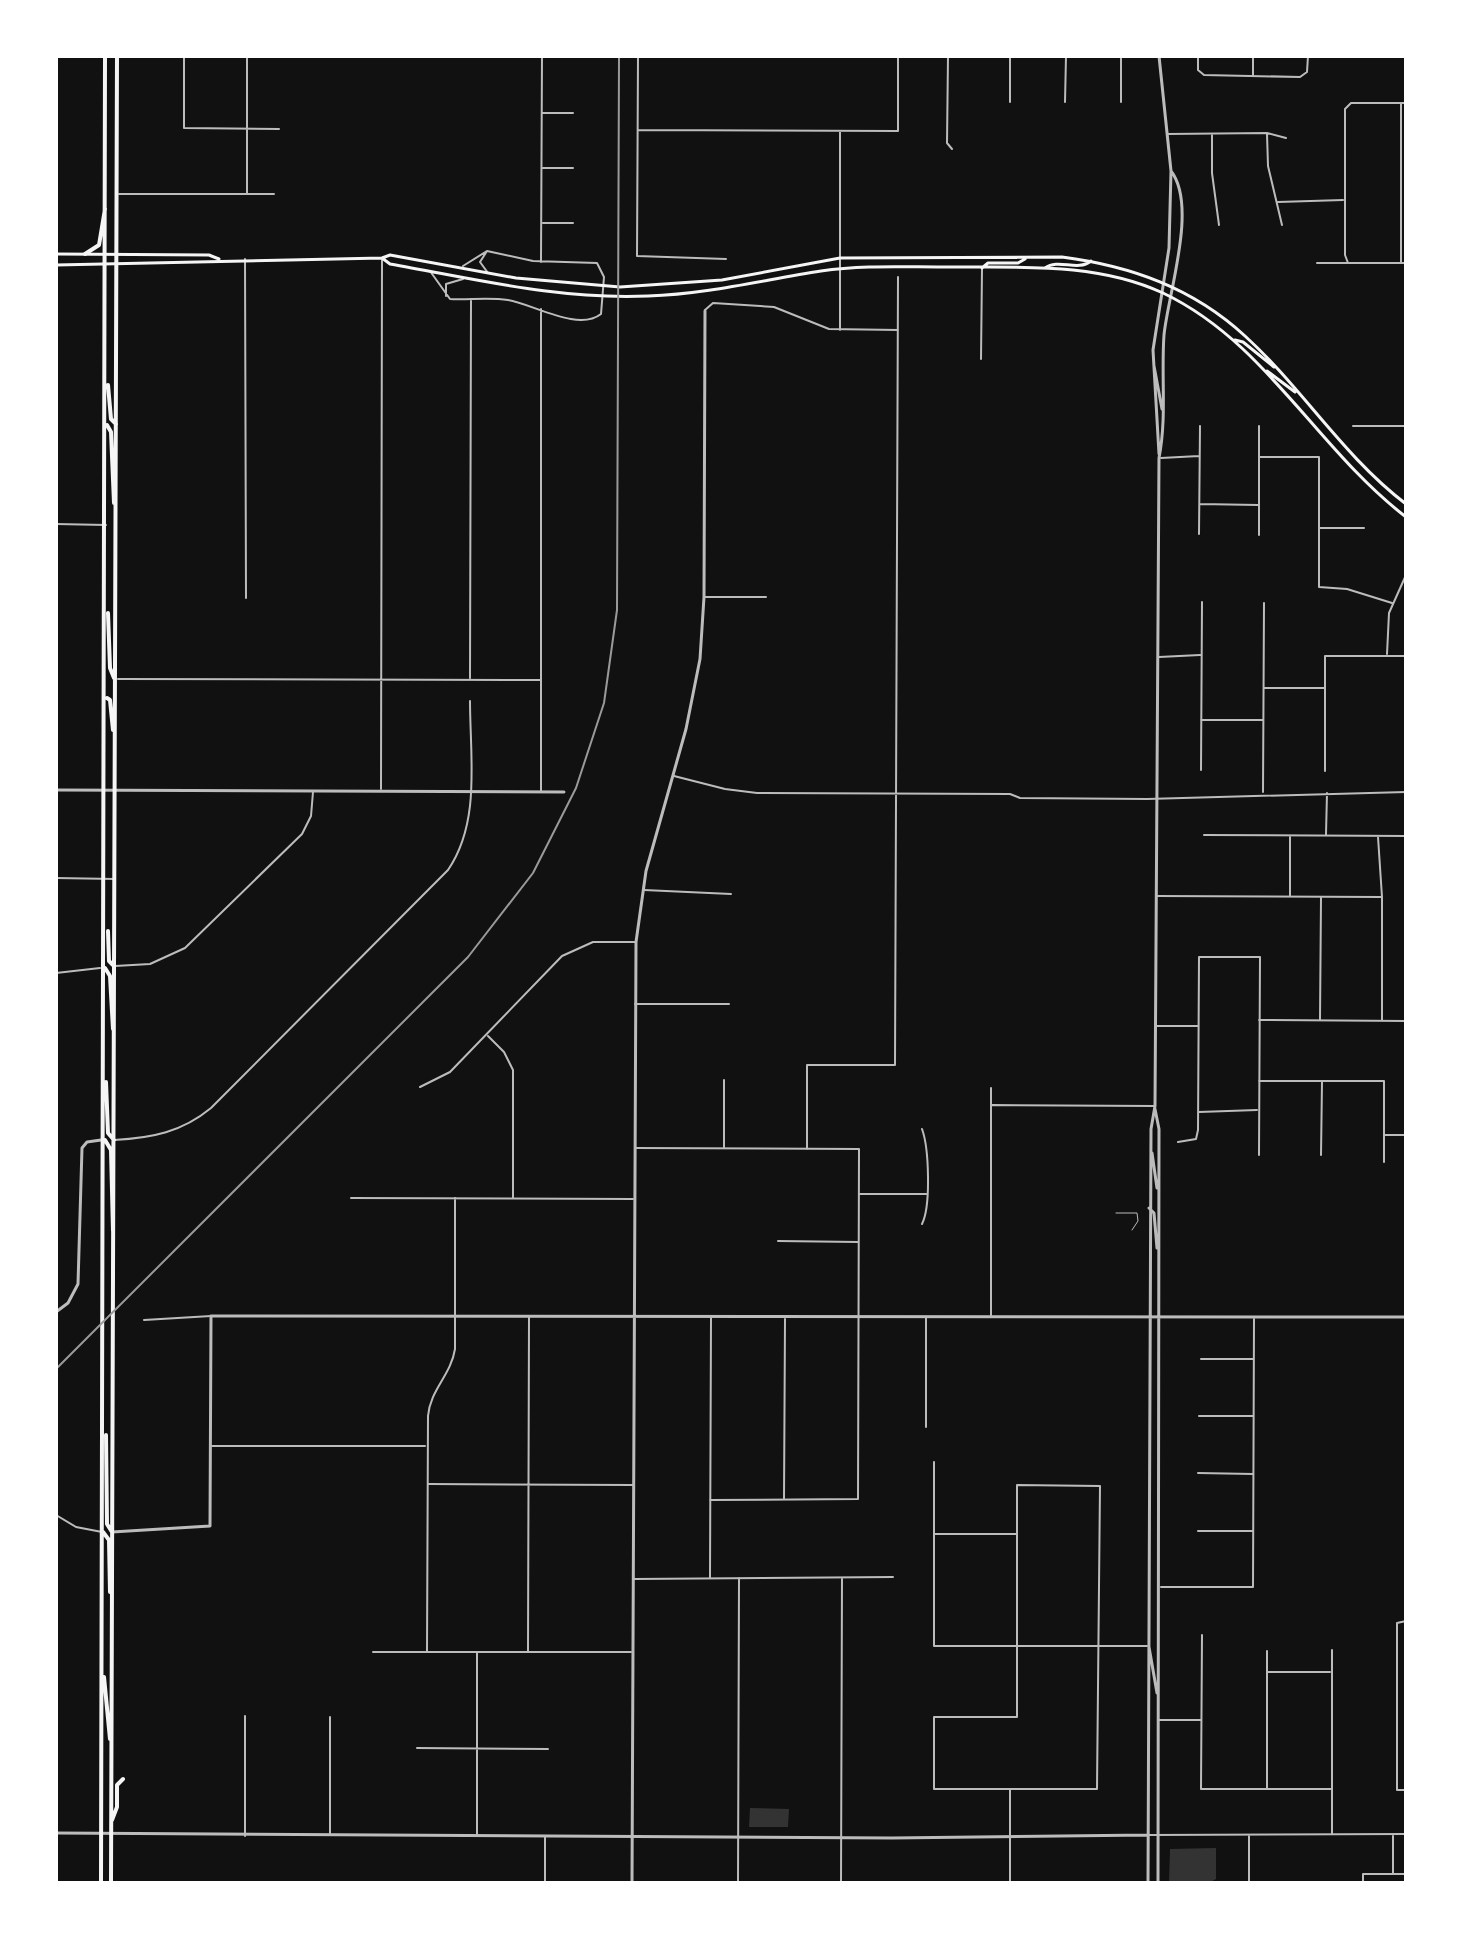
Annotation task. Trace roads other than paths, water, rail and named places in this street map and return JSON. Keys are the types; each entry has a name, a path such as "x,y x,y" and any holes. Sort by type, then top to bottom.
{"main road":[{"path":"101,1883 106,924 105,56"},
{"path":"111,1883 116,57"},
{"path":"85,254 99,245 107,195"},
{"path":"56,254 209,255 220,259 382,258 390,255 489,274 575,285 644,287 722,280 840,258 1029,257 1091,261 1172,286 1233,325 1275,367 1349,453 1406,504"},
{"path":"982,268 988,263 1018,263 1029,257"},
{"path":"382,258 390,264 546,292 644,297 723,290 841,268 1045,268 1093,273 1171,298 1235,340 1287,389 1296,392"},
{"path":"56,265 209,263 220,259"},
{"path":"1045,268 1051,264 1083,266 1091,261"},
{"path":"1235,340 1243,342 1266,364 1275,367"},
{"path":"1267,371 1348,466 1406,517"},
{"path":"107,379 111,419 116,424"},
{"path":"107,425 111,432 111,487 116,517"},
{"path":"106,607 110,672 115,679"},
{"path":"106,697 110,700 115,736"},
{"path":"106,924 109,961 114,966"},
{"path":"105,968 110,976 114,1035"},
{"path":"105,1079 108,1133 114,1140"},
{"path":"105,1140 111,1150 110,1219 115,1237"},
{"path":"104,1424 108,1447 107,1524 112,1532"},
{"path":"103,1532 109,1540 112,1598"},
{"path":"102,1671 106,1685 106,1725 111,1741"},
{"path":"111,1822 117,1807 117,1785 123,1779"}],"street":[{"path":"184,56 184,128 279,129"},
{"path":"247,56 247,194"},
{"path":"541,262 542,56"},
{"path":"638,56 637,256 726,259"},
{"path":"638,130 898,131 898,56"},
{"path":"948,56 947,143 952,149"},
{"path":"1010,56 1010,102"},
{"path":"1065,102 1066,56"},
{"path":"1121,56 1121,102"},
{"path":"1159,56 1171,171 1170,240 1153,365 1155,436 1159,458"},
{"path":"1198,56 1200,74 1253,76 1306,75 1308,56"},
{"path":"1253,56 1253,76"},
{"path":"1401,103 1401,263"},
{"path":"1348,263 1346,106 1406,103"},
{"path":"542,113 573,113"},
{"path":"840,131 840,330"},
{"path":"1212,133 1212,173 1219,225"},
{"path":"1166,135 1267,133 1286,138"},
{"path":"1267,133 1268,166 1282,225"},
{"path":"542,168 573,168"},
{"path":"1148,1883 1148,1319 1150,1150 1155,1106 1159,458 1164,413 1164,333 1181,219 1177,179 1171,171"},
{"path":"116,194 274,194"},
{"path":"1277,203 1346,200"},
{"path":"542,223 573,223"},
{"path":"487,251 480,262 489,274"},
{"path":"446,297 505,299 591,320 601,314 604,277 601,267 593,262 541,262 487,251 461,267"},
{"path":"381,791 382,258"},
{"path":"245,259 246,598"},
{"path":"1317,263 1406,263"},
{"path":"981,359 982,268"},
{"path":"430,271 446,297"},
{"path":"807,1149 807,1065 895,1065 898,277"},
{"path":"446,297 446,284 467,279"},
{"path":"470,680 471,299"},
{"path":"632,1883 636,942 643,890 698,677 704,597 705,311 713,303 774,307 821,328 898,330"},
{"path":"541,309 541,792"},
{"path":"1153,365 1157,372 1157,395 1164,413"},
{"path":"1199,534 1200,426"},
{"path":"1259,426 1259,535"},
{"path":"1353,426 1406,426"},
{"path":"1159,458 1200,456"},
{"path":"1259,457 1319,457 1319,587 1347,589 1392,603"},
{"path":"1200,504 1259,505"},
{"path":"56,524 106,525"},
{"path":"1319,528 1364,528"},
{"path":"1387,656 1392,603 1406,575"},
{"path":"704,597 766,597"},
{"path":"1201,770 1202,602"},
{"path":"1263,794 1264,603"},
{"path":"1159,657 1201,655"},
{"path":"1325,771 1325,656 1406,656"},
{"path":"115,679 541,680"},
{"path":"1263,688 1325,688"},
{"path":"114,1140 163,1135 192,1122 211,1108 448,870 466,832 470,792 470,701"},
{"path":"1201,720 1263,720"},
{"path":"673,776 741,792 1010,794 1020,798 1406,792"},
{"path":"56,790 564,792"},
{"path":"114,966 160,961 193,942 302,834 311,816 313,791"},
{"path":"1326,835 1327,793"},
{"path":"1204,835 1406,836"},
{"path":"1290,835 1290,896"},
{"path":"1378,836 1382,897 1382,1021"},
{"path":"56,878 115,879"},
{"path":"643,890 731,894"},
{"path":"1156,896 1382,897"},
{"path":"1320,1020 1321,896"},
{"path":"420,1087 450,1072 568,951 602,941 636,942"},
{"path":"1178,1142 1196,1139 1199,957 1260,957 1259,1155"},
{"path":"56,973 89,966 105,968"},
{"path":"635,1004 729,1004"},
{"path":"1259,1020 1406,1021"},
{"path":"1155,1026 1198,1026"},
{"path":"488,1035 504,1052 513,1070 513,1198"},
{"path":"724,1080 724,1149"},
{"path":"1259,1081 1384,1081 1384,1162"},
{"path":"1321,1155 1322,1081"},
{"path":"991,1088 991,1318"},
{"path":"991,1105 1155,1106"},
{"path":"1155,1106 1159,1129 1160,1318 1158,1883"},
{"path":"1198,1112 1259,1110"},
{"path":"922,1129 926,1140 927,1194 926,1216 922,1224"},
{"path":"1384,1135 1406,1135"},
{"path":"56,1312 68,1303 78,1284 82,1148 87,1142 105,1140"},
{"path":"634,1148 859,1149 858,1499 710,1500"},
{"path":"1150,1150 1154,1184 1159,1189"},
{"path":"859,1194 927,1194"},
{"path":"351,1198 634,1199"},
{"path":"427,1652 430,1400 454,1356 455,1198"},
{"path":"1149,1208 1154,1213 1154,1242 1159,1251"},
{"path":"778,1241 859,1242"},
{"path":"112,1532 210,1526 211,1316"},
{"path":"144,1320 211,1316 1406,1317"},
{"path":"528,1652 529,1317"},
{"path":"710,1578 711,1317"},
{"path":"784,1499 785,1317"},
{"path":"926,1318 926,1427"},
{"path":"1161,1587 1253,1587 1254,1318"},
{"path":"1201,1359 1254,1359"},
{"path":"1199,1416 1254,1416"},
{"path":"211,1446 428,1446"},
{"path":"934,1462 934,1646 1149,1646"},
{"path":"1198,1473 1254,1474"},
{"path":"427,1484 633,1485"},
{"path":"1017,1485 1100,1486 1097,1789 934,1789 934,1717 1017,1717 1017,1534 1017,1485"},
{"path":"56,1515 76,1527 103,1532"},
{"path":"1198,1531 1254,1531"},
{"path":"934,1534 1017,1534"},
{"path":"633,1579 893,1577"},
{"path":"738,1883 739,1578"},
{"path":"841,1883 842,1578"},
{"path":"1406,1621 1397,1623 1397,1790 1406,1790"},
{"path":"1202,1635 1201,1789 1332,1789"},
{"path":"1149,1646 1153,1659 1153,1685 1159,1697"},
{"path":"1332,1650 1332,1834"},
{"path":"1267,1651 1267,1789"},
{"path":"373,1652 633,1652"},
{"path":"477,1652 477,1836"},
{"path":"1267,1672 1332,1672"},
{"path":"245,1716 245,1836"},
{"path":"330,1717 330,1836"},
{"path":"1159,1721 1202,1720"},
{"path":"417,1748 548,1749"},
{"path":"1010,1789 1010,1883"},
{"path":"56,1833 545,1837 1406,1834"},
{"path":"1393,1834 1393,1874"},
{"path":"1249,1835 1249,1883"},
{"path":"545,1837 545,1883"},
{"path":"1363,1883 1363,1874 1406,1874"}],"lane":[{"path":"1116,1213 1137,1213 1138,1221 1132,1230"}],"railway":[{"path":"56,1369 468,957 533,873 576,788 604,703 617,610 619,56"}]}
